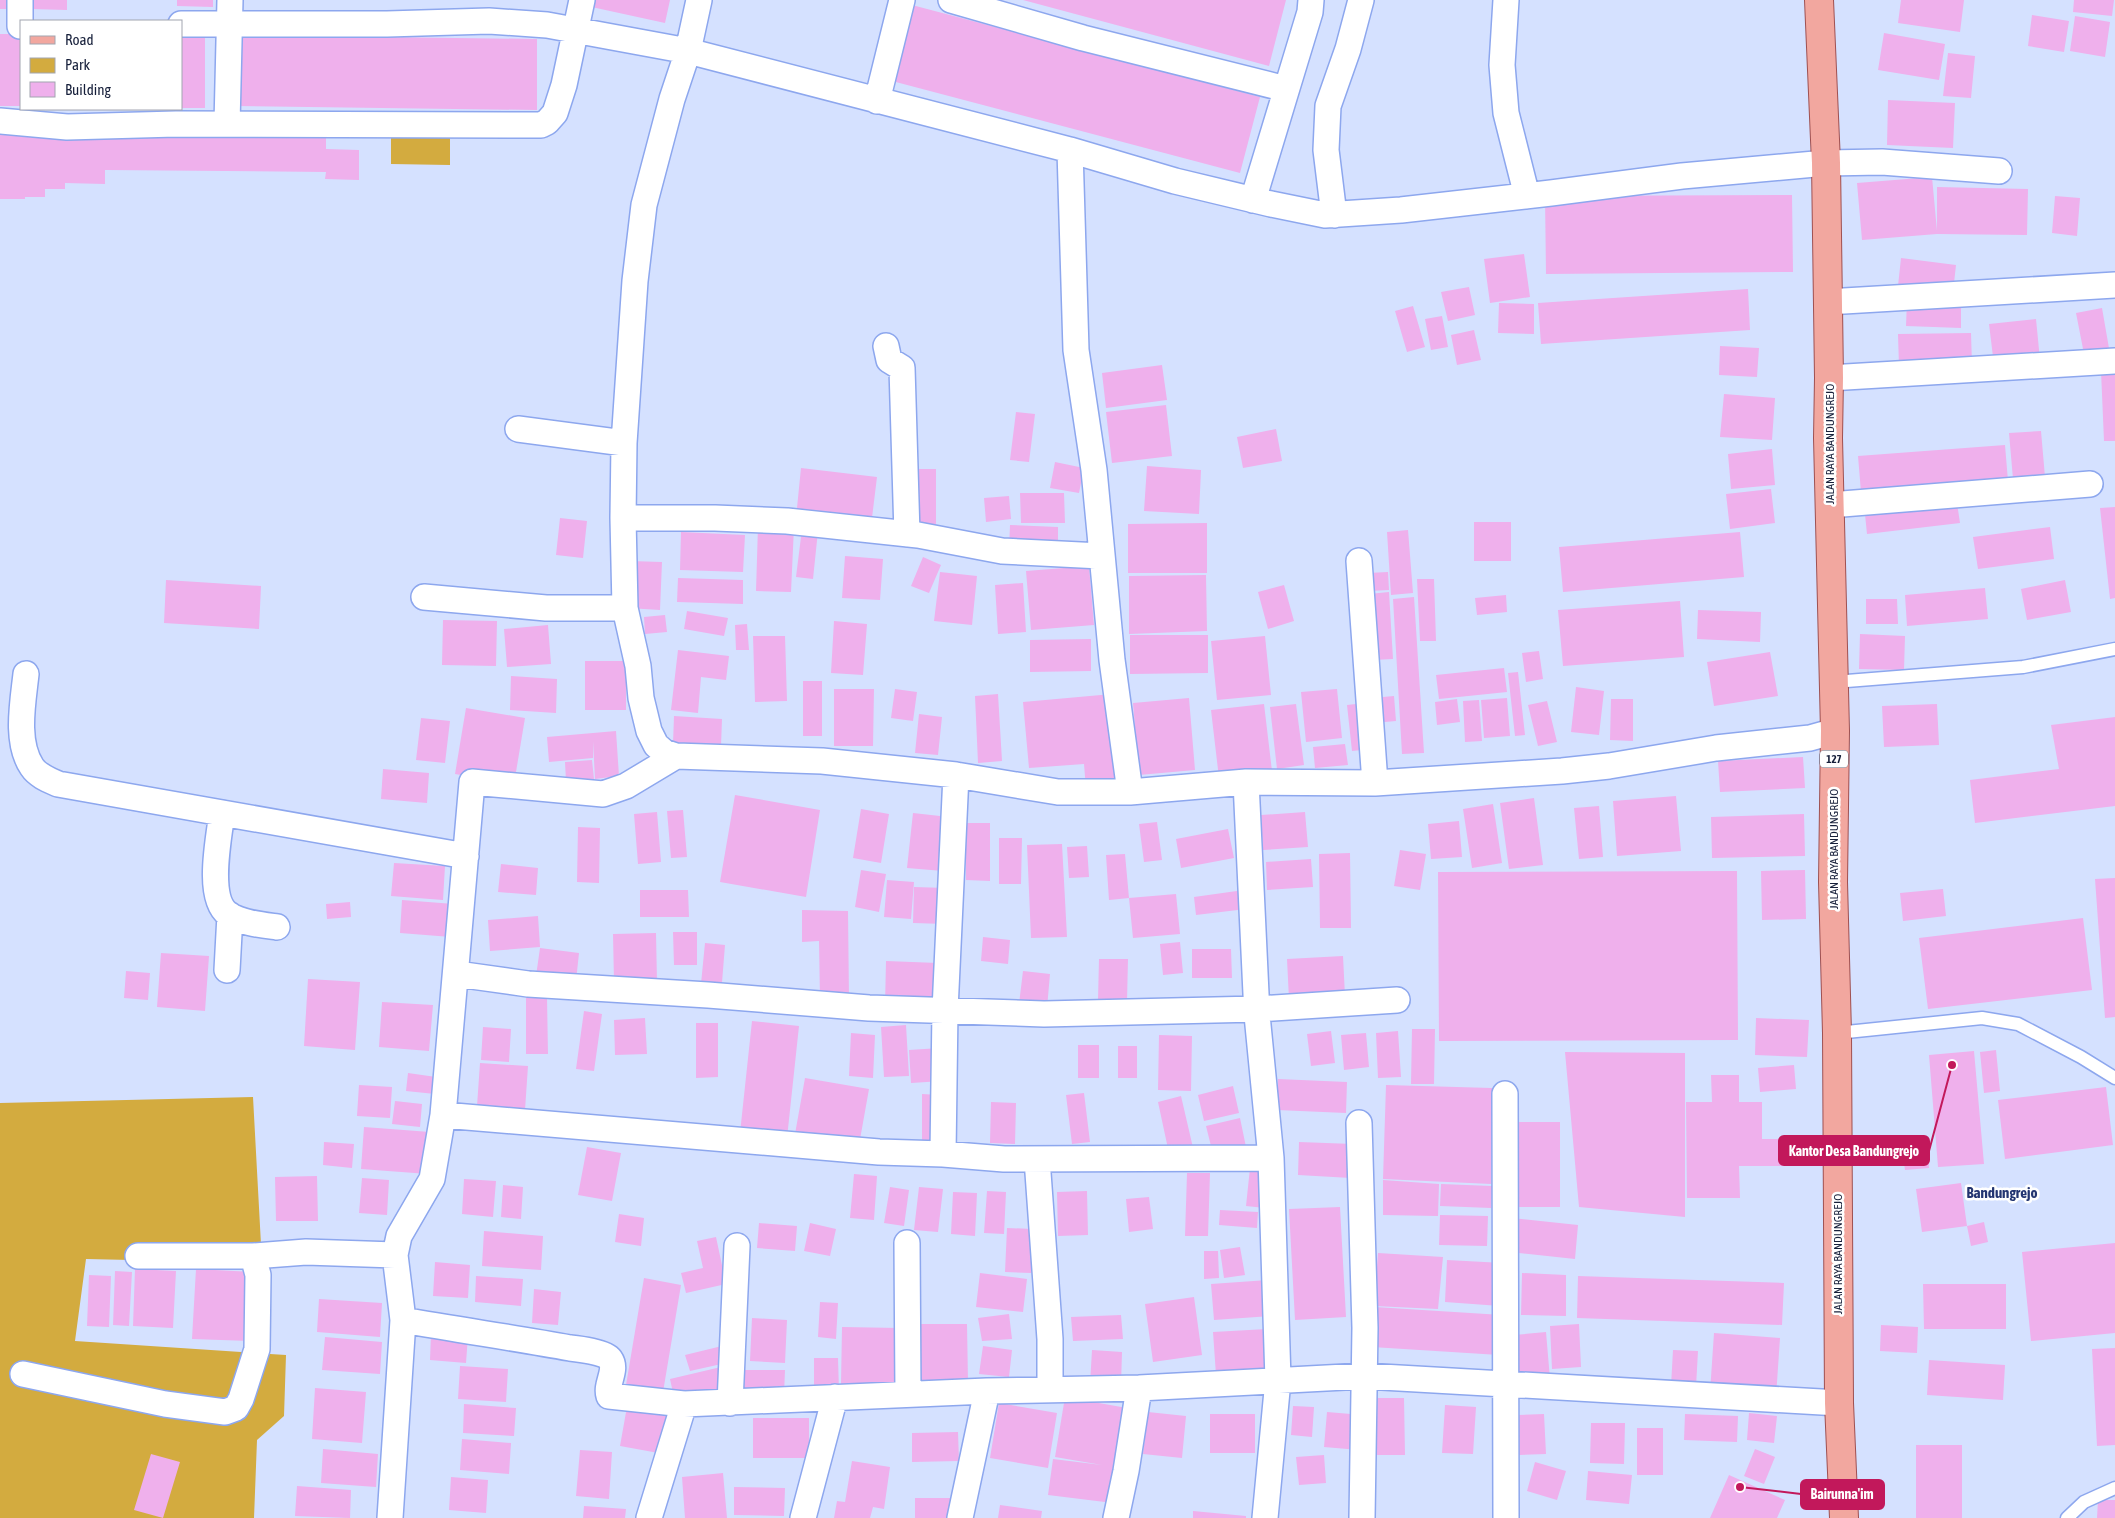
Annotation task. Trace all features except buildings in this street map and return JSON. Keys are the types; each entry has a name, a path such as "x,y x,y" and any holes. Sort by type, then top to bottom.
{"main road":[{"name":"JALAN RAYA BANDUNGREJO","path":"1819,0 1826,163 1835,731 1833,882 1837,1033 1839,1403 1844,1518"}],"street":[{"path":"14,25 20,0"},
{"path":"0,121 58,127 226,124 541,125 548,122 555,113 564,85 582,0"},
{"path":"699,0 688,51 672,99 644,205 635,281 624,443 625,608 638,666 641,698 649,731 656,745 664,752 676,756 822,761 956,775 1058,792 1130,792 1246,782 1375,783 1609,766 1700,750 1810,738 1835,731"},
{"path":"877,101 902,0"},
{"path":"951,0 1083,38 1286,89"},
{"path":"1253,200 1310,12 1310,0"},
{"path":"1334,214 1326,150 1328,106 1348,49 1361,0"},
{"path":"1506,0 1502,65 1506,113 1527,196"},
{"path":"226,124 229,12"},
{"path":"182,24 229,12 489,21 547,25 688,51 1070,150 1175,181 1253,200 1325,214 1401,210 1682,176 1826,163 1882,162 1999,171"},
{"path":"1070,150 1076,350 1094,470 1112,660 1130,792"},
{"path":"1828,302 2115,285"},
{"path":"886,346 889,360 902,368 907,534"},
{"path":"1829,378 2115,361"},
{"path":"518,429 624,443"},
{"path":"1830,505 2090,484"},
{"path":"623,518 714,518 788,521 907,534 1002,551 1101,556"},
{"path":"1359,562 1375,783"},
{"path":"424,597 546,608 625,608"},
{"path":"26,674 20,718 26,751 32,767 45,778 58,784 466,856"},
{"path":"390,1518 403,1320 395,1255 399,1236 432,1180 443,1115 457,974 472,782 603,794 626,786 676,756"},
{"path":"943,1154 945,1010 956,775"},
{"path":"1246,782 1257,1009 1271,1158 1278,1380 1265,1518"},
{"path":"222,813 216,879 219,902 230,915 277,928"},
{"path":"227,970 230,915"},
{"path":"457,974 528,984 708,995 869,1008 1044,1014 1257,1009 1397,1000"},
{"path":"1505,1094 1506,1518"},
{"path":"443,1115 869,1152 943,1154 1004,1159 1271,1158"},
{"path":"1359,1123 1364,1376 1362,1518"},
{"path":"1037,1159 1050,1338 1050,1389"},
{"path":"907,1243 908,1394"},
{"path":"730,1403 737,1246"},
{"path":"138,1256 253,1256 306,1252 395,1255"},
{"path":"23,1374 165,1404 225,1412 236,1408 241,1399 257,1349 258,1275 253,1256"},
{"path":"403,1320 574,1348 608,1356 612,1362 612,1371 607,1390 609,1396 684,1404 988,1390 1140,1388 1364,1376 1839,1403"},
{"path":"1116,1518 1140,1388"},
{"path":"960,1518 988,1390"},
{"path":"803,1518 835,1397"},
{"path":"649,1518 684,1404"}],"lane":[{"path":"1834,682 2023,667 2115,649"},
{"path":"1837,1033 1982,1018 2018,1024 2081,1057 2115,1078"},
{"path":"2067,1518 2084,1502 2115,1488"}],"green space":[{"path":"391,135 450,135 450,165 391,164"},
{"path":"253,1097 262,1263 86,1259 75,1341 286,1355 284,1416 257,1440 254,1518 0,1518 0,1103"}],"place":[{"name":"Kantor Desa Bandungrejo","path":"1952,1065"},
{"name":"Bairunna'im","path":"1740,1487"}],"district":[{"name":"Bandungrejo","path":"2002,1193"}]}
